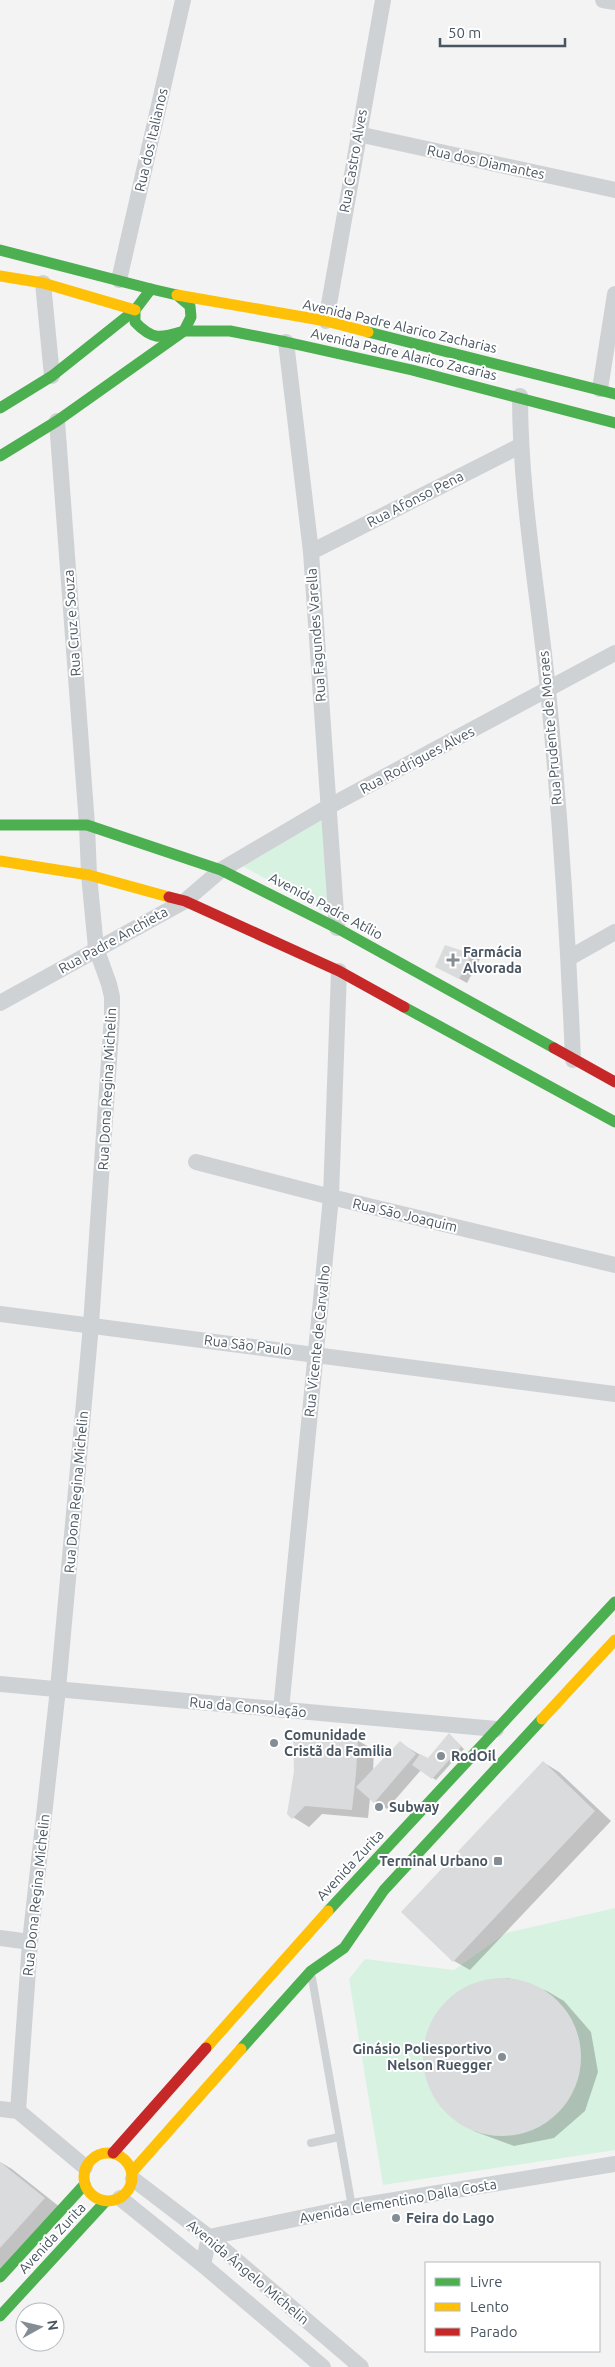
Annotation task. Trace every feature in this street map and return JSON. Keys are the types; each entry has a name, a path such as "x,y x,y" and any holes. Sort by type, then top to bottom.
{"street":[{"name":"Rua dos Italianos","path":"119,280 183,0"},
{"name":"Rua Castro Alves","path":"326,322 383,0"},
{"path":"604,0 615,2"},
{"name":"Rua dos Diamantes","path":"358,134 615,190"},
{"path":"0,250 177,295 190,306 191,317 184,331 57,421 0,456"},
{"path":"0,276 43,283 135,310"},
{"path":"43,283 52,376"},
{"path":"0,408 52,376 135,310 151,289"},
{"path":"607,392 615,294"},
{"name":"Avenida Padre Alarico Zacharias","path":"177,295 326,322 607,392"},
{"path":"135,310 135,322 147,336 159,338 184,331"},
{"name":"Avenida Padre Alarico Zacarias","path":"184,331 230,331 286,342 520,396 615,423"},
{"name":"Rua Fagundes Varella","path":"286,342 311,552 337,928"},
{"name":"Rua Prudente de Moraes","path":"520,396 520,446 548,691 569,958 573,1060"},
{"name":"Rua Cruz e Souza","path":"57,421 87,825 88,875"},
{"name":"Rua Afonso Pena","path":"311,552 520,446"},
{"name":"Rua Rodrigues Alves","path":"221,870 328,806 548,691 615,653"},
{"name":"Avenida Padre Atílio","path":"0,825 87,825 221,870 337,928 615,1082"},
{"path":"0,861 88,875 185,901 339,971 615,1122"},
{"name":"Rua Padre Anchieta","path":"0,1003 96,948 185,901 221,870"},
{"name":"Rua Dona Regina Michelin","path":"18,2111 30,1942 58,1689 92,1325 112,1016 112,997 109,984 96,948 88,875"},
{"path":"569,958 615,932"},
{"name":"Rua Vicente de Carvalho","path":"282,1710 331,1198 339,971"},
{"name":"Rua São Joaquim","path":"196,1162 331,1198 615,1265"},
{"name":"Rua São Paulo","path":"0,1314 615,1394"},
{"name":"Avenida Zurita","path":"113,2153 322,1924 496,1728 615,1602"},
{"path":"0,2109 18,2111 85,2176 92,2196 113,2200 126,2193 132,2175 311,1971 341,1944 384,1890 615,1640"},
{"name":"Rua da Consolação","path":"0,1684 496,1728"},
{"path":"0,1938 30,1942"},
{"path":"85,2176 89,2162 100,2154 113,2153 125,2159 132,2175"},
{"name":"Avenida Clementino Dalla Costa","path":"209,2237 352,2207 615,2164"},
{"name":"Avenida Ângelo Michelin","path":"132,2175 209,2237 360,2367"},
{"name":"Avenida Zurita","path":"0,2277 85,2176"},
{"name":"Avenida Zurita","path":"0,2316 113,2200"},
{"name":"Avenida Ângelo Michelin","path":"113,2200 203,2265 323,2367"},
{"path":"203,2265 209,2237"}],"lane":[{"path":"311,1971 352,2207"},
{"path":"311,2143 339,2138"}],"green space":[{"path":"323,818 329,915 243,866"},
{"path":"615,1908 615,2150 383,2185 349,1979 365,1959 454,1970 506,1933"}],"building":[{"name":"Farmácia Alvorada","path":"445,945 472,954 459,979 435,967"},
{"path":"293,1733 358,1739 352,1810 305,1806 292,1819 287,1814 294,1771"},
{"name":"RodOil","path":"449,1733 461,1747 432,1779 412,1765 420,1754 428,1758"},
{"path":"400,1741 416,1754 374,1803 356,1787"},
{"name":"Terminal Urbano","path":"543,1761 595,1811 453,1962 401,1912"},
{"name":"Ginásio Poliesportivo Nelson Ruegger","path":"502,1978 532,1984 558,2001 575,2027 581,2057 575,2087 558,2113 532,2130 502,2136 472,2130 446,2113 429,2087 423,2057 429,2027 446,2001 472,1984"},
{"path":"0,2162 45,2198 0,2248"}],"traffic: fast":[{"path":"0,250 151,289"},
{"path":"151,289 177,295 190,306 191,317 184,331 163,336 152,335 135,322 135,310 151,289"},
{"path":"0,408 52,376 135,310"},
{"path":"0,456 57,421 184,331 230,331 286,342 412,370 615,423"},
{"path":"368,332 615,394"},
{"path":"0,825 87,825 221,870 337,928 554,1048"},
{"path":"404,1007 615,1122"},
{"path":"328,1911 615,1602"},
{"path":"241,2049 311,1971 344,1948 384,1890 542,1719"},
{"path":"0,2277 85,2184"},
{"path":"0,2316 105,2202"}],"traffic: slow":[{"path":"0,276 43,283 135,310"},
{"path":"177,295 326,321 368,332"},
{"path":"0,861 89,875 169,897"},
{"path":"542,1719 615,1640"},
{"path":"206,2048 328,1911"},
{"path":"132,2172 241,2049"},
{"path":"103,2153 113,2153 122,2157 128,2163 131,2168 132,2177 131,2186 122,2197 113,2201 103,2201 94,2197 88,2191 84,2182 84,2172 88,2163 94,2157 103,2153"}],"traffic: jam":[{"path":"169,897 185,901 339,971 404,1007"},
{"path":"554,1048 615,1082"},
{"path":"113,2153 206,2048"}],"place":[{"name":"Farmácia Alvorada","path":"453,960"},
{"name":"Comunidade Cristã da Familia","path":"274,1743"},
{"name":"RodOil","path":"441,1756"},
{"name":"Subway","path":"379,1807"},
{"name":"Terminal Urbano","path":"498,1861"},
{"name":"Ginásio Poliesportivo Nelson Ruegger","path":"502,2057"},
{"name":"Feira do Lago","path":"396,2218"}]}
